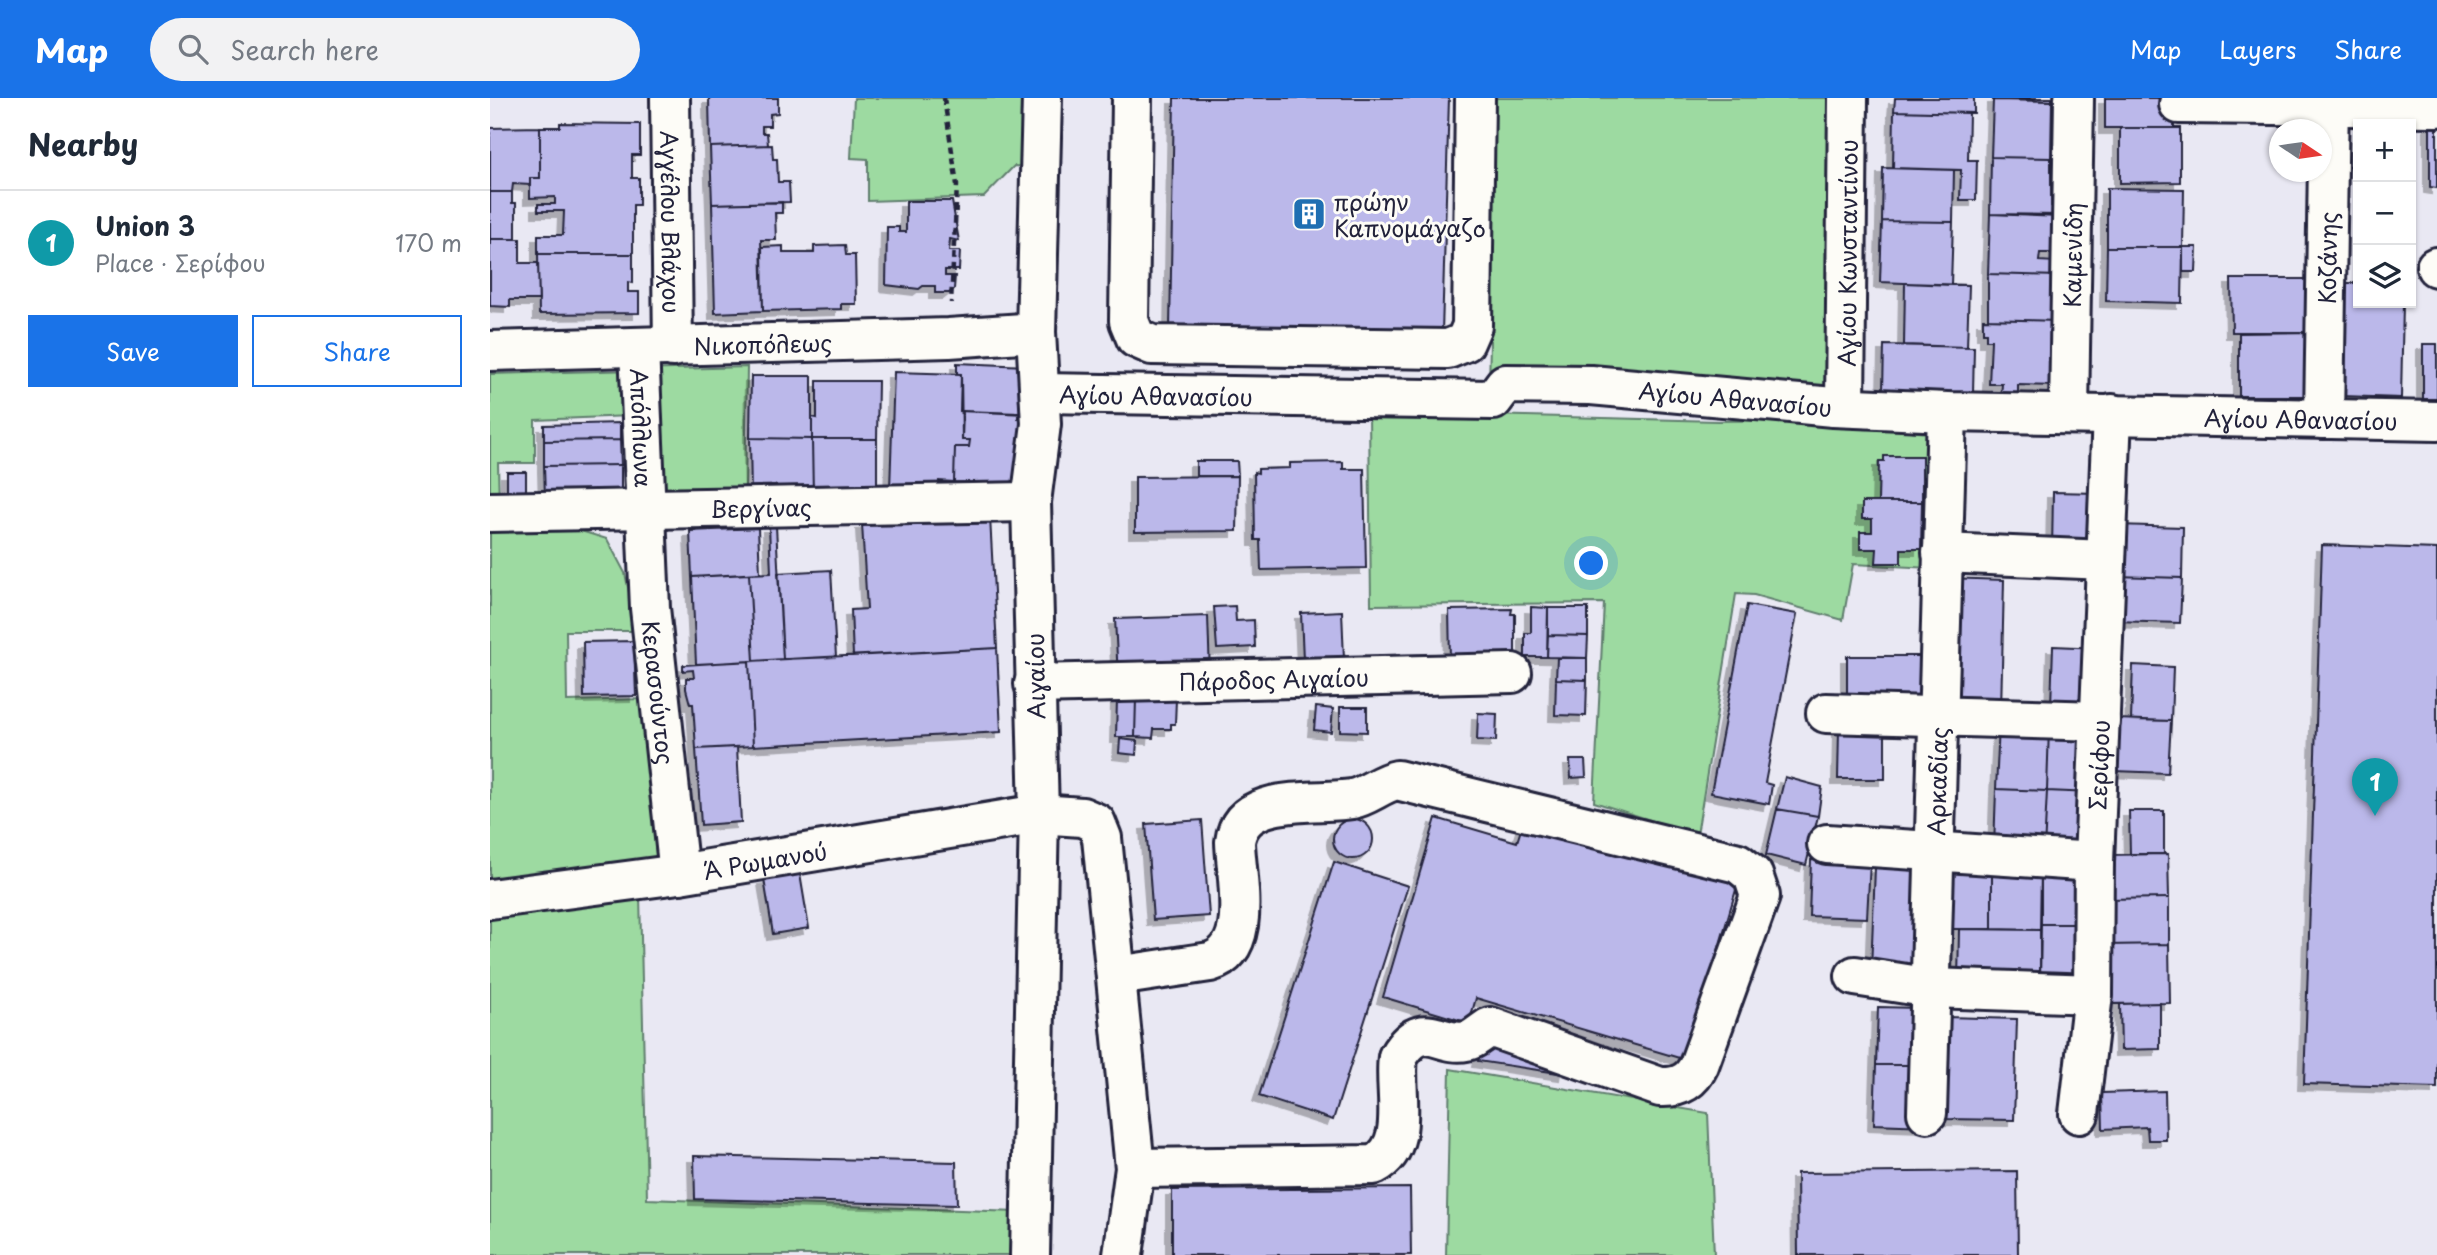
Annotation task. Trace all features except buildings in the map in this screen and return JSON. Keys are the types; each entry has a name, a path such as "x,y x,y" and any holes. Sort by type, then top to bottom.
{"street":[{"name":"Αγγέλου Βλάχου","path":"656,347 670,98"},
{"name":"Αιγαίου","path":"1030,1255 1039,814 1031,502 1038,452 1040,393 1036,332 1042,98"},
{"path":"1132,98 1129,321 1136,338 1152,345 1448,349 1465,342 1472,326 1475,98"},
{"name":"Αγίου Κωνσταντίνου","path":"1845,407 1848,98"},
{"name":"Καμενίδη","path":"2069,413 2074,98"},
{"path":"2179,104 2329,102 2437,107"},
{"name":"Κοζάνης","path":"2324,419 2329,102"},
{"name":"Νικοπόλεως","path":"490,351 949,338 1036,332"},
{"name":"Απόλλωνα","path":"645,508 656,347"},
{"name":"Αγίου Αθανασίου","path":"1040,393 1493,400 1505,384 1591,385 1845,407 1947,412 2437,421"},
{"name":"Αρκαδίας","path":"1927,1112 1932,988 1932,853 1947,412"},
{"name":"Σερίφου","path":"2079,1114 2092,993 2094,862 2112,414"},
{"name":"Βεργίνας","path":"490,512 1031,502"},
{"name":"Κερασούντος","path":"645,508 657,677 680,874"},
{"path":"1942,553 2105,560"},
{"name":"Πάροδος Αιγαίου","path":"1034,684 1512,673"},
{"path":"1826,713 2100,721"},
{"path":"1123,1255 1135,1168 1117,976 1210,962 1219,959 1234,946 1238,927 1235,842 1236,832 1247,815 1265,807 1355,799 1397,780 1738,863 1753,875 1760,896 1699,1065 1695,1074 1679,1085 1660,1087 1490,1027 1465,1042 1425,1035 1404,1046 1398,1057 1396,1143 1384,1160 1374,1165 1135,1168"},
{"name":"Α΄ Ρωμανού","path":"490,900 680,874 1039,814 1082,817 1100,827 1117,976"},
{"path":"1827,844 2094,862"},
{"path":"1855,976 1932,988 2092,993"}],"path":[{"path":"944,98 957,185 949,338"}],"green space":[{"path":"854,98 1032,98 1031,167 1014,166 984,197 868,201 868,159 851,158"},
{"path":"1495,98 1835,98 1832,394 1489,390"},
{"path":"747,367 745,496 656,499 653,415 535,420 535,463 498,463 499,504 490,504 490,374"},
{"path":"1369,412 1718,421 1795,420 1929,433 1931,568 1853,564 1843,620 1754,595 1736,594 1697,835 1594,802 1604,603 1371,605"},
{"path":"558,524 607,539 625,573 637,631 566,631 567,701 644,699 666,888 640,894 647,1199 1017,1212 1017,1255 490,1255 490,525"},
{"path":"1450,1069 1708,1113 1714,1255 1446,1255"}],"place":[{"name":"πρώην Καπνομάγαζο","path":"1309,214"},
{"name":"Union 3","path":"2375,816"}]}
